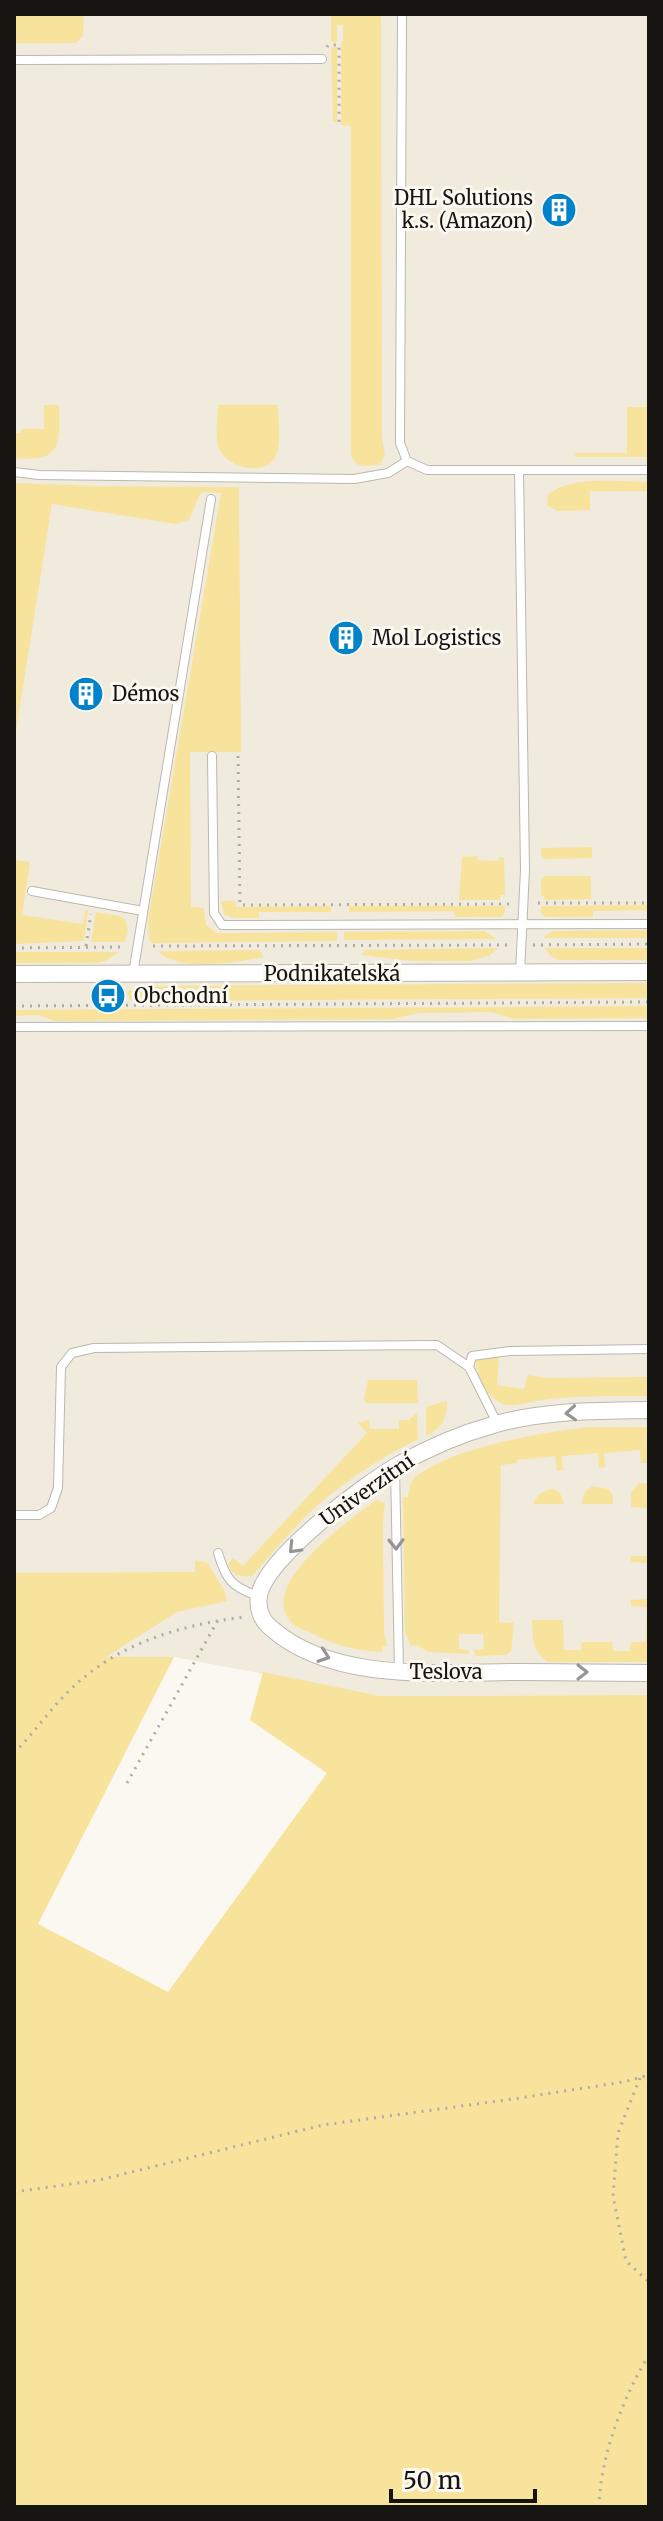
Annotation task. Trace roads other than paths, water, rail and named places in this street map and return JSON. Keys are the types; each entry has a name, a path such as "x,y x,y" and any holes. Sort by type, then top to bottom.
{"street":[{"name":"Podnikatelská","path":"14,974 649,972"},
{"name":"Univerzitní","path":"259,1597 271,1572 309,1532 395,1466 452,1439 497,1423 534,1415 649,1410"},
{"name":"Teslova","path":"259,1597 260,1614 278,1634 321,1657 373,1669 399,1672 649,1673"}],"lane":[{"path":"402,14 400,443 407,461 427,470 649,470"},
{"path":"14,60 322,59"},
{"path":"14,472 39,475 354,479 388,473 407,461"},
{"path":"519,470 524,904 520,973"},
{"path":"133,974 211,499"},
{"path":"212,756 214,913 222,925 649,924"},
{"path":"32,891 143,911"},
{"path":"14,1027 649,1026"},
{"path":"14,1515 39,1515 51,1508 58,1488 61,1367 72,1353 94,1348 437,1345 469,1367 497,1423"},
{"path":"469,1367 472,1356 510,1351 649,1349"},
{"path":"395,1466 399,1672"},
{"path":"218,1553 224,1573 231,1583 259,1597"}],"place":[{"name":"DHL Solutions k.s. (Amazon)","path":"559,210"},
{"name":"Mol Logistics","path":"346,638"},
{"name":"Démos","path":"86,694"},
{"name":"Obchodní","path":"108,996"}]}
